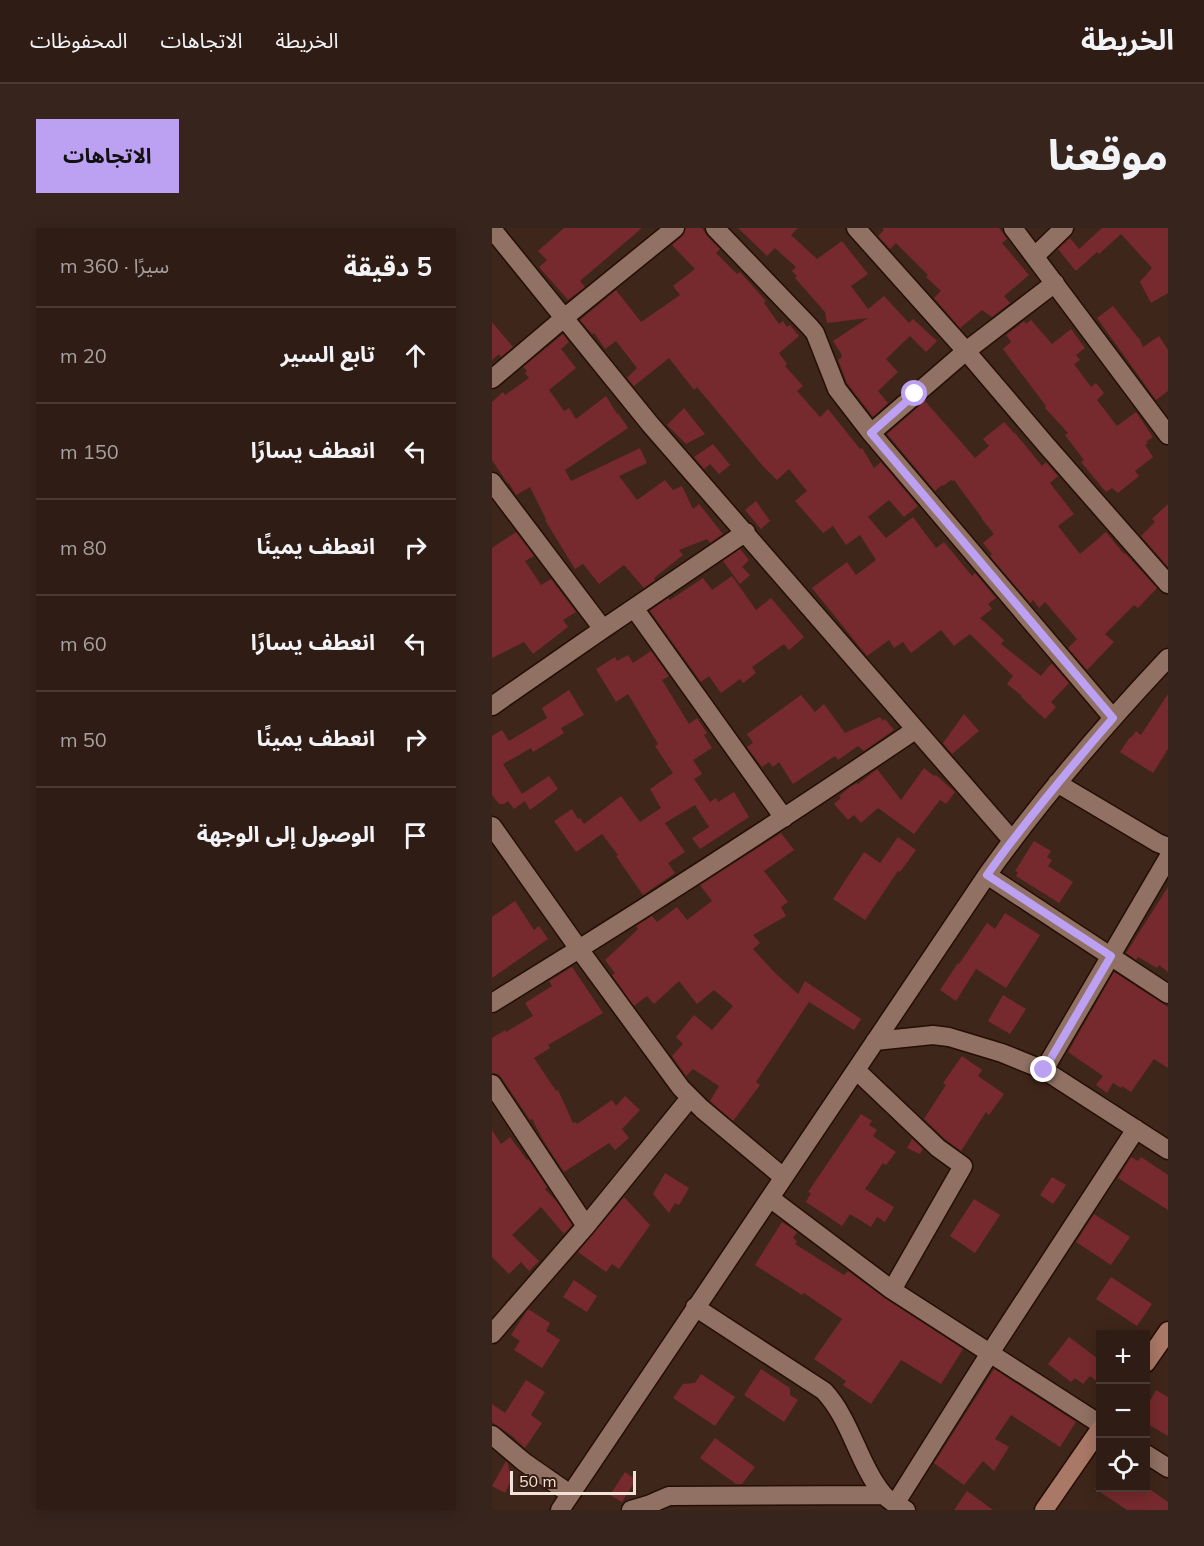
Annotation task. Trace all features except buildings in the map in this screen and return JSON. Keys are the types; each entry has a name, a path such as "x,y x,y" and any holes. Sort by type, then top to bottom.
{"street":[{"path":"492,380 675,228"},
{"path":"715,228 810,327 837,389 871,433 1113,718"},
{"path":"856,228 1168,584"},
{"path":"1013,228 1165,424"},
{"path":"1035,256 1064,228"},
{"path":"492,229 650,424 1012,840"},
{"path":"871,433 966,351 1054,283"},
{"path":"492,482 603,628"},
{"path":"492,706 746,532"},
{"path":"634,608 784,818"},
{"path":"560,1510 987,875 1057,783 1168,658"},
{"path":"492,1003 784,818 915,730"},
{"path":"1057,783 1168,847"},
{"path":"492,826 579,950 681,1088 783,1177"},
{"path":"1044,1070 1168,858"},
{"path":"987,875 1168,993"},
{"path":"875,1041 933,1035 949,1037 1002,1053 1044,1070 1168,1150"},
{"path":"855,1070 938,1148 963,1166 892,1290"},
{"path":"492,1084 586,1226"},
{"path":"492,1334 586,1226 690,1098"},
{"path":"895,1503 1136,1129"},
{"path":"770,1198 892,1290 1096,1421"},
{"path":"695,1307 824,1391 835,1405 874,1480 895,1503"},
{"path":"1150,1358 1168,1330"},
{"path":"492,1435 524,1462 570,1494"},
{"path":"1044,1510 1096,1436"},
{"path":"1150,1457 1168,1468"},
{"path":"631,1510 669,1496 895,1503"}],"route":[{"path":"915,394 871,433 1113,718 1057,783 987,875 1111,956 1044,1070"}]}
